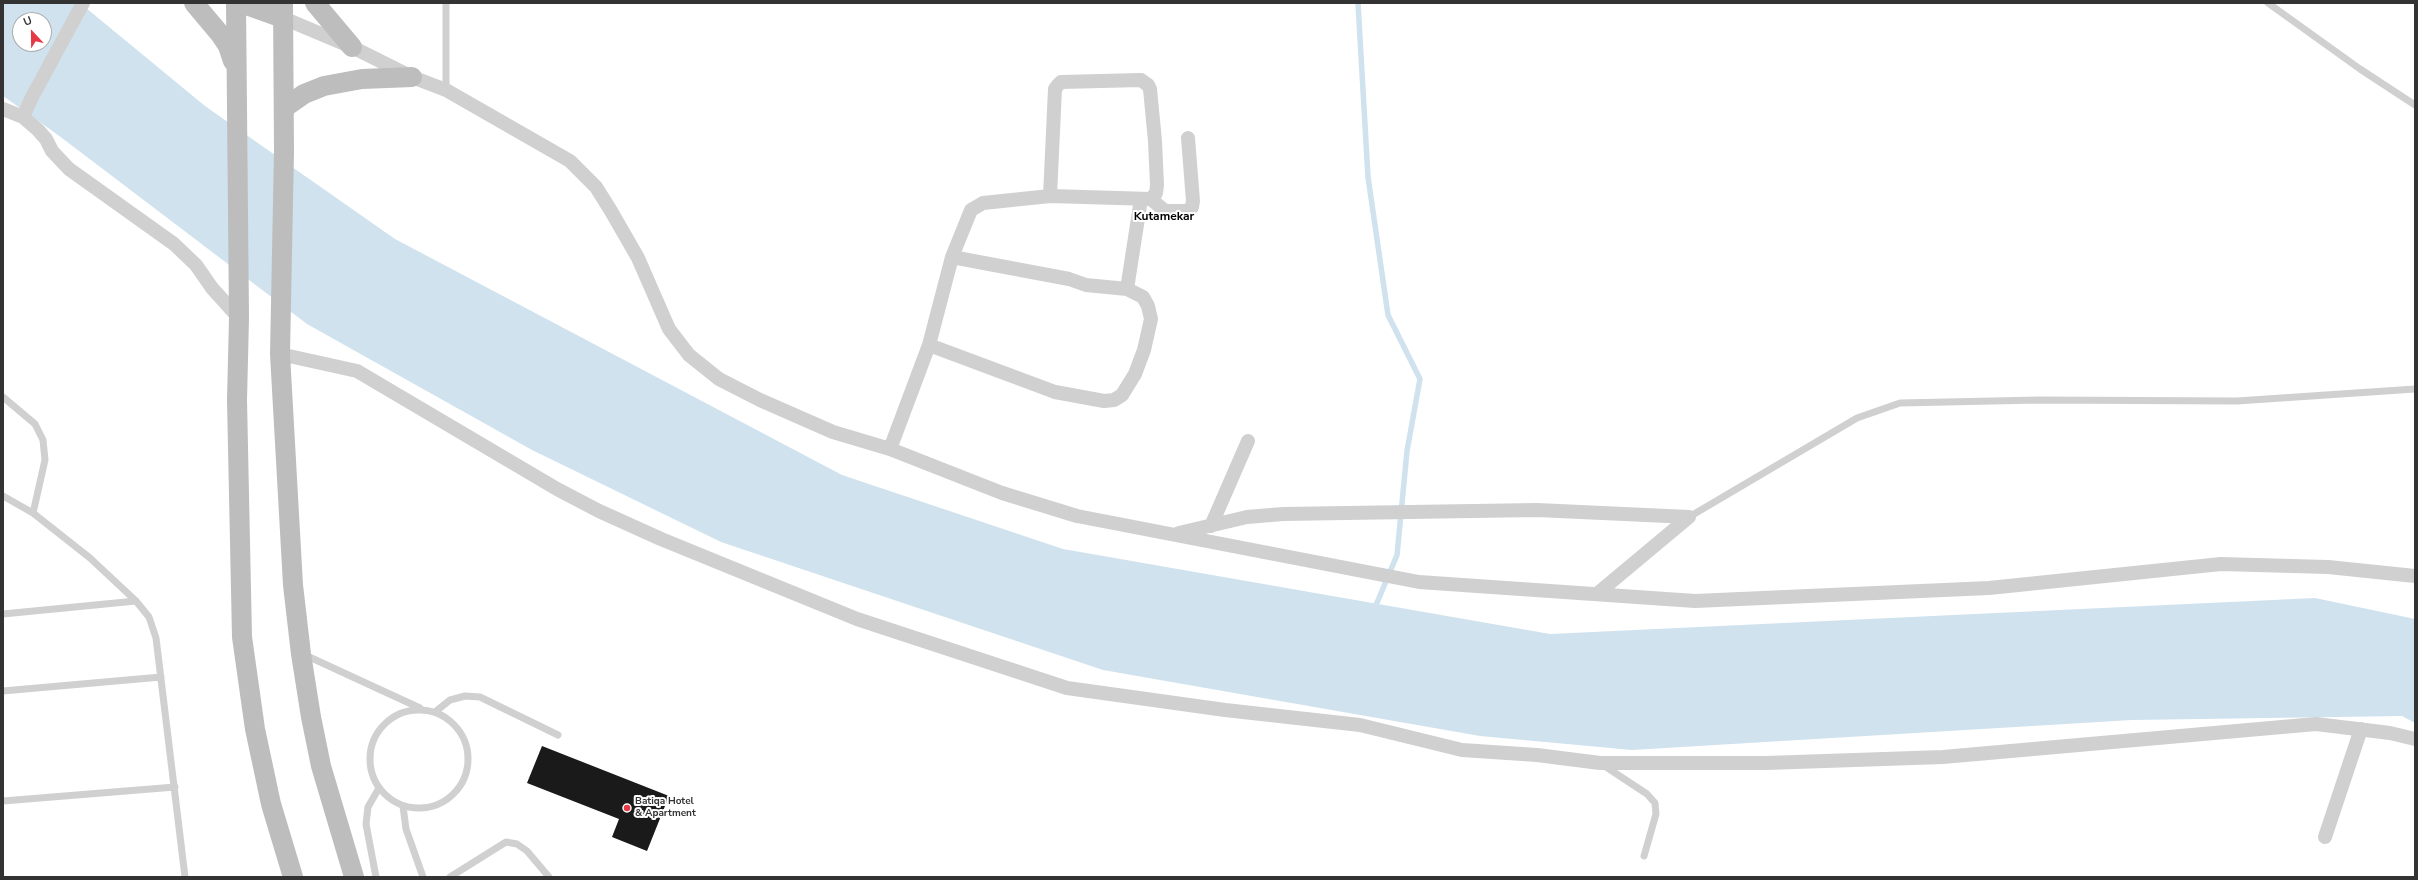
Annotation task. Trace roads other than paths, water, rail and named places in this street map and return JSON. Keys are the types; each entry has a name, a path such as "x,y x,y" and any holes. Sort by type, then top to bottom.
{"street":[{"path":"23,117 31,99 83,3"},
{"path":"194,3 228,46 236,70"},
{"path":"236,3 239,318 237,408 242,637 254,722 271,804 293,877"},
{"path":"241,3 283,10 412,77 446,90 570,162 596,187 638,258 669,329 689,355 719,379 760,400 834,432 890,449 1009,495 1077,516 1419,582 1598,593 1695,601 1981,588 2221,564 2328,567 2415,576"},
{"path":"315,3 352,47"},
{"path":"283,10 284,115 280,354 293,585 301,654 321,766 354,877"},
{"path":"284,115 304,94 324,86 362,79 412,77"},
{"path":"1050,196 1055,89 1058,85 1061,82 1141,80 1148,85 1150,89 1155,141 1157,185 1156,193 1146,199 1128,289"},
{"path":"3,109 23,117 46,139 52,151 69,169 153,228 178,248 196,265 212,288 239,318"},
{"path":"890,449 929,345 952,257 971,210 983,203 1050,196 1146,199 1165,212 1187,211 1192,207 1193,201 1188,138"},
{"path":"929,345 1055,392 1104,401 1114,400 1122,395 1135,374 1144,350 1151,319 1148,306 1143,297 1128,289 1086,285 1069,279 952,257"},
{"path":"280,354 357,371 557,489 599,511 661,539 857,619 993,665 1067,688 1360,725 1462,750 1537,755 1600,763 1766,763 1943,757 2316,724 2361,729 2415,739"},
{"path":"1211,526 1248,441"},
{"path":"1173,534 1247,517 1536,510 1689,517"},
{"path":"1598,593 1689,517"},
{"path":"2325,837 2361,729"}],"lane":[{"path":"446,3 446,90"},
{"path":"2268,3 2360,69 2415,105"},
{"path":"1689,517 1857,418 1900,403 2039,400 2236,401 2415,389"},
{"path":"3,397 35,424 43,440 45,460 33,513"},
{"path":"3,496 33,513 106,572 136,601 149,617 156,638 185,877"},
{"path":"3,614 136,601"},
{"path":"301,654 420,708 435,712 450,720 461,733 468,748 468,766 463,782 452,796 442,802 420,808 404,806 390,798 379,788 372,774 370,759 375,736 389,720 405,711 420,708"},
{"path":"3,691 161,677"},
{"path":"435,712 450,700 465,696 480,697 558,735"},
{"path":"1600,763 1635,786 1654,803 1656,814 1644,856"},
{"path":"3,801 175,787"},
{"path":"376,877 366,824 368,807 379,788"},
{"path":"404,806 406,829 423,877"},
{"path":"450,877 506,842 517,844 527,851 549,877"}],"water":[{"path":"3,3 80,3 205,106 395,239 842,475 1063,549 1550,634 2315,598 2415,619 2415,723 2402,716 2132,720 1632,750 1480,736 1103,670 721,542 532,450 307,324 58,135 3,96"}],"waterway":[{"path":"1358,3 1368,177 1388,315 1420,379 1407,451 1397,555 1374,610"}],"place":[{"name":"Batiqa Hotel & Apartment","path":"627,808"}],"district":[{"name":"Kutamekar","path":"1164,217"}]}
